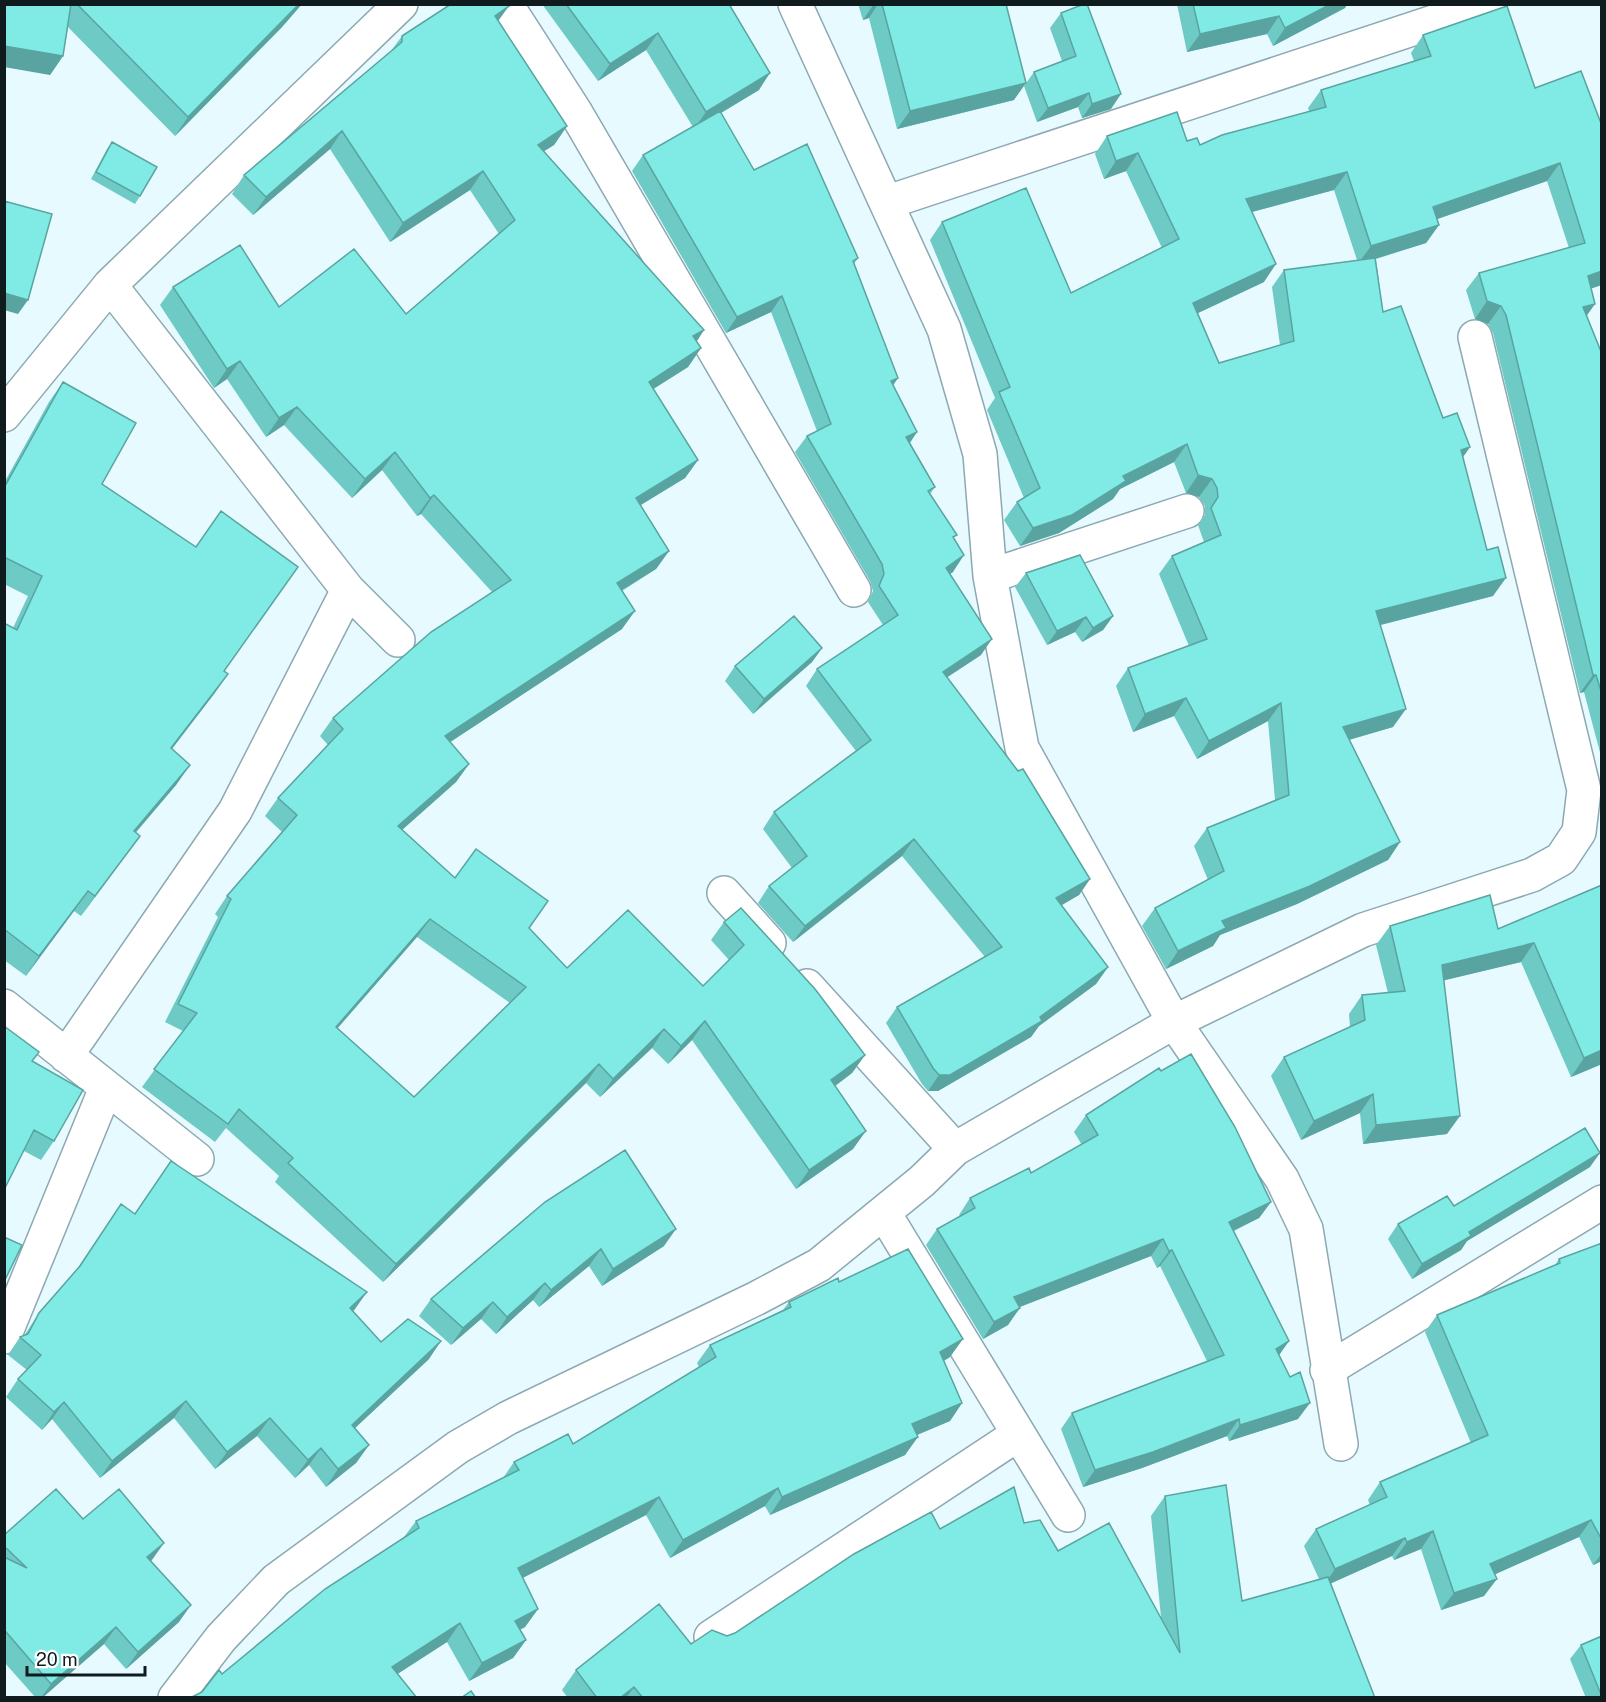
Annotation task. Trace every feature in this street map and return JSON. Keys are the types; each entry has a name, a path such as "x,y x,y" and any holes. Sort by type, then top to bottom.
{"street":[{"path":"4,415 110,285 401,4"},
{"path":"506,4 576,113 854,590"},
{"path":"795,4 888,202 944,329 980,454 990,576 1022,748 1174,1022 1282,1179 1306,1229 1327,1370 1341,1444"},
{"path":"888,202 1488,4"},
{"path":"110,285 348,590 398,640"},
{"path":"175,1698 221,1638 276,1580 458,1447 508,1418 757,1298 819,1265 884,1213 955,1149 1174,1022 1363,930 1532,875 1561,859 1579,831 1584,790 1475,337"},
{"path":"990,576 1187,511"},
{"path":"66,1056 236,811 348,590"},
{"path":"724,893 955,1149"},
{"path":"4,1006 197,1159"},
{"path":"4,1337 106,1088"},
{"path":"1327,1370 1602,1202"},
{"path":"884,1213 1017,1435 1068,1515"},
{"path":"711,1637 1017,1435"}],"building":[{"path":"4,4 71,4 63,56 4,46"},
{"path":"77,4 299,4 188,117"},
{"path":"451,4 509,4 495,16 567,126 538,145 704,330 693,336 701,348 649,382 698,460 636,498 669,551 617,583 635,611 445,736 469,764 398,826 455,878 476,849 548,901 529,928 567,968 628,910 703,986 744,945 724,922 741,908 815,989 865,1055 831,1080 866,1131 809,1170 705,1021 681,1046 664,1029 613,1079 599,1064 396,1264 288,1163 293,1158 239,1109 228,1124 154,1069 197,1013 178,1004 231,899 227,896 297,815 278,798 343,729 333,718 431,632 511,580 434,495 430,498 395,452 365,479 297,407 279,418 240,361 227,369 173,287 240,245 279,307 354,249 406,314 515,220 483,171 403,223 342,131 266,197 244,175 402,42 402,36","holes":["430,919 526,987 414,1097 336,1027"]},
{"path":"566,4 729,4 770,73 706,112 658,33 610,64"},
{"path":"882,4 1006,4 1026,83 910,111"},
{"path":"1087,4 1121,94 1092,104 1089,93 1048,108 1034,72 1076,56 1061,13"},
{"path":"1193,4 1331,4 1285,28 1279,16 1200,34"},
{"path":"1507,6 1535,88 1581,71 1602,126 1602,271 1588,276 1595,304 1583,307 1602,354 1602,694 1596,675 1593,675 1506,315 1501,306 1487,301 1479,273 1585,243 1560,163 1433,207 1439,225 1371,246 1347,172 1246,199 1276,264 1193,303 1219,363 1294,341 1284,270 1375,258 1383,312 1401,306 1443,418 1457,413 1470,447 1461,450 1487,550 1498,547 1506,578 1376,611 1406,709 1343,727 1400,842 1310,886 1222,921 1226,928 1178,951 1155,908 1224,871 1207,828 1289,795 1281,703 1209,741 1186,698 1145,714 1128,668 1207,639 1172,556 1221,535 1211,508 1218,497 1217,488 1212,479 1198,475 1187,444 1123,476 1126,481 1072,515 1033,528 1017,502 1040,488 999,392 1010,387 942,222 1026,188 1071,293 1179,239 1138,153 1116,161 1107,136 1177,112 1187,141 1197,138 1200,145 1222,135 1326,107 1321,90 1431,56 1423,35"},
{"path":"720,111 754,170 807,144 858,258 853,261 898,378 891,381 917,432 906,437 935,487 928,491 957,535 953,537 964,555 946,568 992,639 943,672 1018,771 1023,769 1090,879 1056,898 1108,967 1040,1017 1042,1021 950,1075 939,1075 933,1068 897,1007 1002,947 914,839 805,926 769,886 807,856 774,812 871,740 817,669 898,615 879,586 884,574 882,564 807,436 831,424 782,296 737,317 643,155"},
{"path":"112,142 157,167 140,196 96,172"},
{"path":"4,201 52,214 28,300 4,293"},
{"path":"63,382 136,423 102,484 196,547 221,511 298,567 224,671 228,674 171,748 190,765 134,831 140,836 95,896 88,891 39,956 4,929 4,623 17,630 42,576 4,557 4,488"},
{"path":"1080,555 1113,616 1093,628 1086,617 1057,631 1026,573"},
{"path":"794,616 822,648 764,699 735,666"},
{"path":"1602,885 1602,1050 1584,1058 1534,943 1442,965 1460,1116 1376,1125 1373,1094 1314,1121 1284,1057 1365,1020 1362,995 1405,991 1390,926 1490,895 1498,929"},
{"path":"4,1026 39,1052 32,1061 83,1090 54,1141 34,1130 4,1190"},
{"path":"1191,1054 1235,1127 1271,1202 1229,1222 1289,1341 1276,1349 1290,1377 1300,1372 1310,1403 1240,1425 1239,1419 1153,1452 1095,1470 1072,1413 1224,1355 1172,1250 1169,1251 1163,1239 1014,1297 1020,1308 994,1322 937,1229 975,1208 970,1198 1029,1168 1031,1173 1098,1135 1086,1115 1159,1068 1161,1071"},
{"path":"1585,1128 1600,1153 1469,1232 1471,1236 1422,1264 1398,1224 1447,1196 1454,1206"},
{"path":"625,1150 676,1229 613,1269 601,1249 551,1290 545,1283 507,1317 493,1302 463,1328 431,1299 545,1202"},
{"path":"171,1161 367,1292 350,1308 381,1342 408,1319 441,1341 352,1425 369,1445 338,1469 321,1448 308,1460 270,1418 227,1452 186,1401 112,1461 64,1402 54,1412 18,1379 41,1355 20,1337 28,1334 39,1313 80,1266 121,1204 135,1214"},
{"path":"4,1237 22,1245 4,1282"},
{"path":"1602,1243 1602,1540 1591,1520 1490,1564 1497,1579 1454,1593 1433,1531 1407,1542 1405,1538 1335,1569 1316,1529 1387,1497 1380,1482 1488,1435 1437,1315 1560,1263 1559,1259"},
{"path":"908,1249 963,1339 940,1352 962,1403 912,1424 918,1437 782,1497 778,1488 683,1540 659,1497 518,1568 538,1609 515,1621 526,1640 482,1663 460,1623 392,1667 417,1698 190,1698 202,1692 219,1670 222,1674 325,1589 419,1528 416,1521 519,1470 514,1462 568,1434 573,1444 716,1357 710,1345 791,1307 789,1302 838,1278 839,1282"},
{"path":"1226,1485 1242,1601 1328,1577 1375,1698 643,1698 634,1687 620,1698 597,1698 576,1670 659,1604 691,1644 712,1630 727,1636 735,1633 854,1554 931,1512 940,1529 1014,1487 1024,1523 1040,1520 1058,1551 1109,1523 1180,1653 1165,1496"},
{"path":"56,1489 83,1519 119,1489 164,1543 147,1557 191,1605 138,1652 116,1627 51,1684 6,1632 4,1633 4,1557 27,1568 4,1546 4,1535"},
{"path":"1602,1636 1602,1697 1581,1645"},
{"path":"471,1691 476,1698 461,1698"}]}
